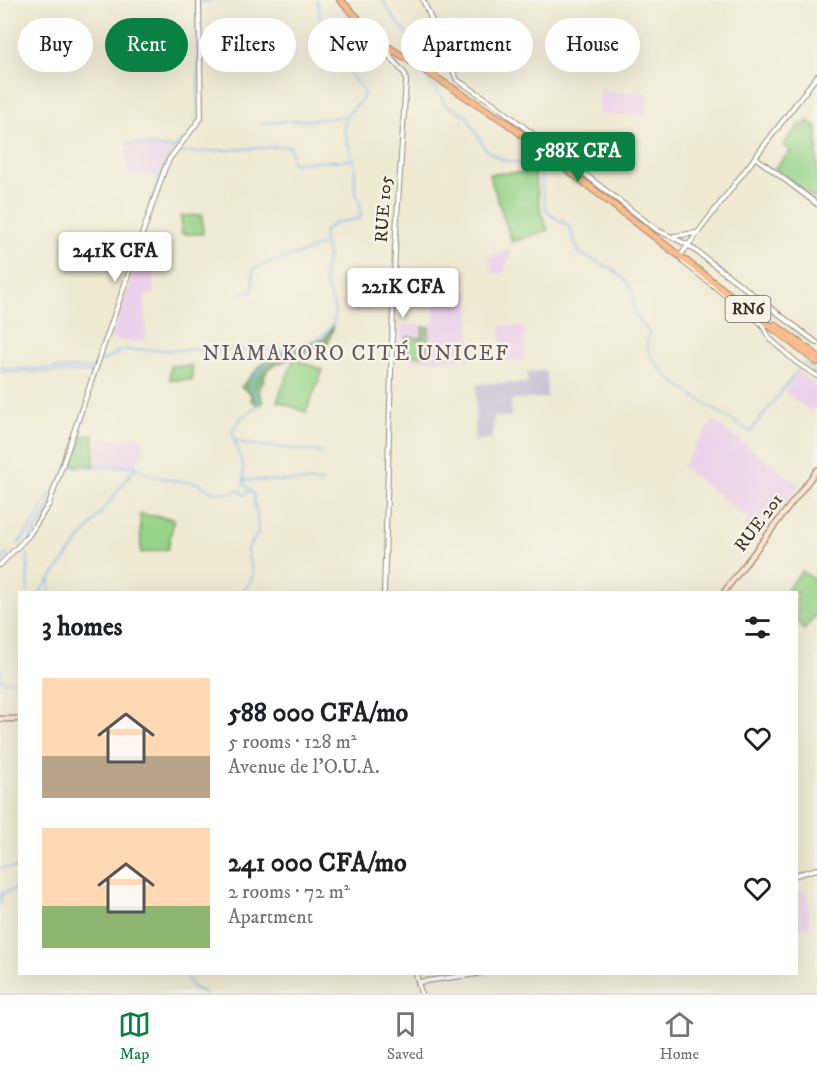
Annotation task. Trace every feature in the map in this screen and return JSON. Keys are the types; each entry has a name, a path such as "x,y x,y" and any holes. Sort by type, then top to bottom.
{"highway":[{"name":"RN6","path":"342,0 369,32 391,49 479,103 817,356"},
{"name":"RN6","path":"342,0 379,36 481,100 817,362"}],"main road":[{"name":"RUE 201","path":"725,591 817,470"},
{"path":"0,720 18,719"}],"street":[{"path":"0,565 29,535 50,504 165,168 201,118 199,0"},
{"path":"423,0 455,78 484,96 652,226 688,245 817,343"},
{"name":"RUE 105","path":"384,591 395,248 406,81 405,74 390,57 391,49"},
{"path":"681,255 817,76"},
{"path":"755,157 817,204"},
{"path":"642,227 762,324 770,339 796,362 817,376"},
{"path":"670,236 697,233"},
{"path":"798,874 817,869"},
{"path":"416,975 421,993"},
{"path":"419,982 470,975"}],"shaded area":[{"path":"602,87 606,92 647,93 647,115 599,114 599,91"},
{"path":"148,144 170,147 157,176 127,175 127,145"},
{"path":"145,239 154,239 154,294 145,295 146,339 136,342 110,338"},
{"path":"510,250 511,254 503,273 494,274 488,258"},
{"path":"346,288 372,289 371,312 346,311"},
{"path":"437,291 470,291 470,359 401,360 401,325 434,325"},
{"path":"501,326 524,327 525,360 500,361"},
{"path":"542,370 547,373 547,398 511,400 511,417 494,417 492,438 474,441 477,384 528,383 527,373"},
{"path":"799,373 817,386 817,405 811,412 785,392"},
{"path":"713,421 799,485 759,539 744,528 749,519 682,467"},
{"path":"143,438 143,453 134,466 97,466 98,439"},
{"path":"807,891 810,927 798,927 798,893"}],"green space":[{"path":"808,121 817,128 817,195 815,199 775,168 791,151 783,145 800,124 803,126"},
{"path":"534,172 541,212 548,230 512,242 489,174"},
{"path":"202,215 203,234 182,234 181,216"},
{"path":"334,326 328,343 268,368 259,392 263,402 258,405 251,400 251,394 241,387 272,354 324,339"},
{"path":"423,327 429,327 426,355 406,355 406,337 422,338"},
{"path":"294,359 323,370 306,412 277,401"},
{"path":"170,366 192,366 192,380 170,380"},
{"path":"94,435 94,466 69,466 78,436"},
{"path":"140,514 174,519 168,549 141,553"},
{"path":"802,571 817,582 817,613 804,630 798,621 798,591 786,591"}],"waterway":[{"path":"196,122 198,105 197,0"},
{"path":"200,2 213,0"},
{"path":"243,591 252,580 247,549 258,534 258,524 253,493 244,484 243,465 232,432 241,418 260,403 251,387 258,373 283,351 315,340 331,327 335,314 324,275 327,261 325,230 336,223 361,218 360,203 355,189 355,166 344,130 346,116 363,98 364,91 338,59 334,40 322,26 317,0"},
{"path":"383,0 401,26"},
{"path":"421,72 436,88 445,105 466,115 486,150 505,161 532,164 536,169"},
{"path":"328,119 344,116"},
{"path":"289,121 324,119"},
{"path":"261,123 286,121"},
{"path":"126,143 175,148 181,140"},
{"path":"179,150 183,153 290,146 292,163 353,160"},
{"path":"147,214 159,177 173,147"},
{"path":"540,172 545,207 551,215 569,226 579,253 613,269 629,284 633,295 635,315 649,332 647,345 652,357 675,382 750,432 799,369"},
{"path":"243,293 253,291 253,269 256,267 305,252 322,244"},
{"path":"95,364 101,349"},
{"path":"100,363 122,350 283,350"},
{"path":"804,363 817,373"},
{"path":"0,366 6,369 92,368 96,365"},
{"path":"0,372 92,372 91,378"},
{"path":"236,440 245,444 322,452"},
{"path":"28,544 55,498 67,465 69,467 136,466"},
{"path":"41,591 136,467"},
{"path":"138,468 174,481 199,484 212,491 228,493 239,490 244,495 248,492"},
{"path":"244,480 323,482"},
{"path":"18,544 31,528 51,493"},
{"path":"0,562 8,554"},
{"path":"28,555 28,591"},
{"path":"50,581 50,591"},
{"path":"0,668 2,681 18,681"},
{"path":"0,868 18,870"},
{"path":"798,877 805,875"},
{"path":"0,905 2,893 13,890 18,885"},
{"path":"186,975 192,987 205,993"}],"district":[{"name":"NIAMAKORO CITÉ UNICEF","path":"356,354"}]}
